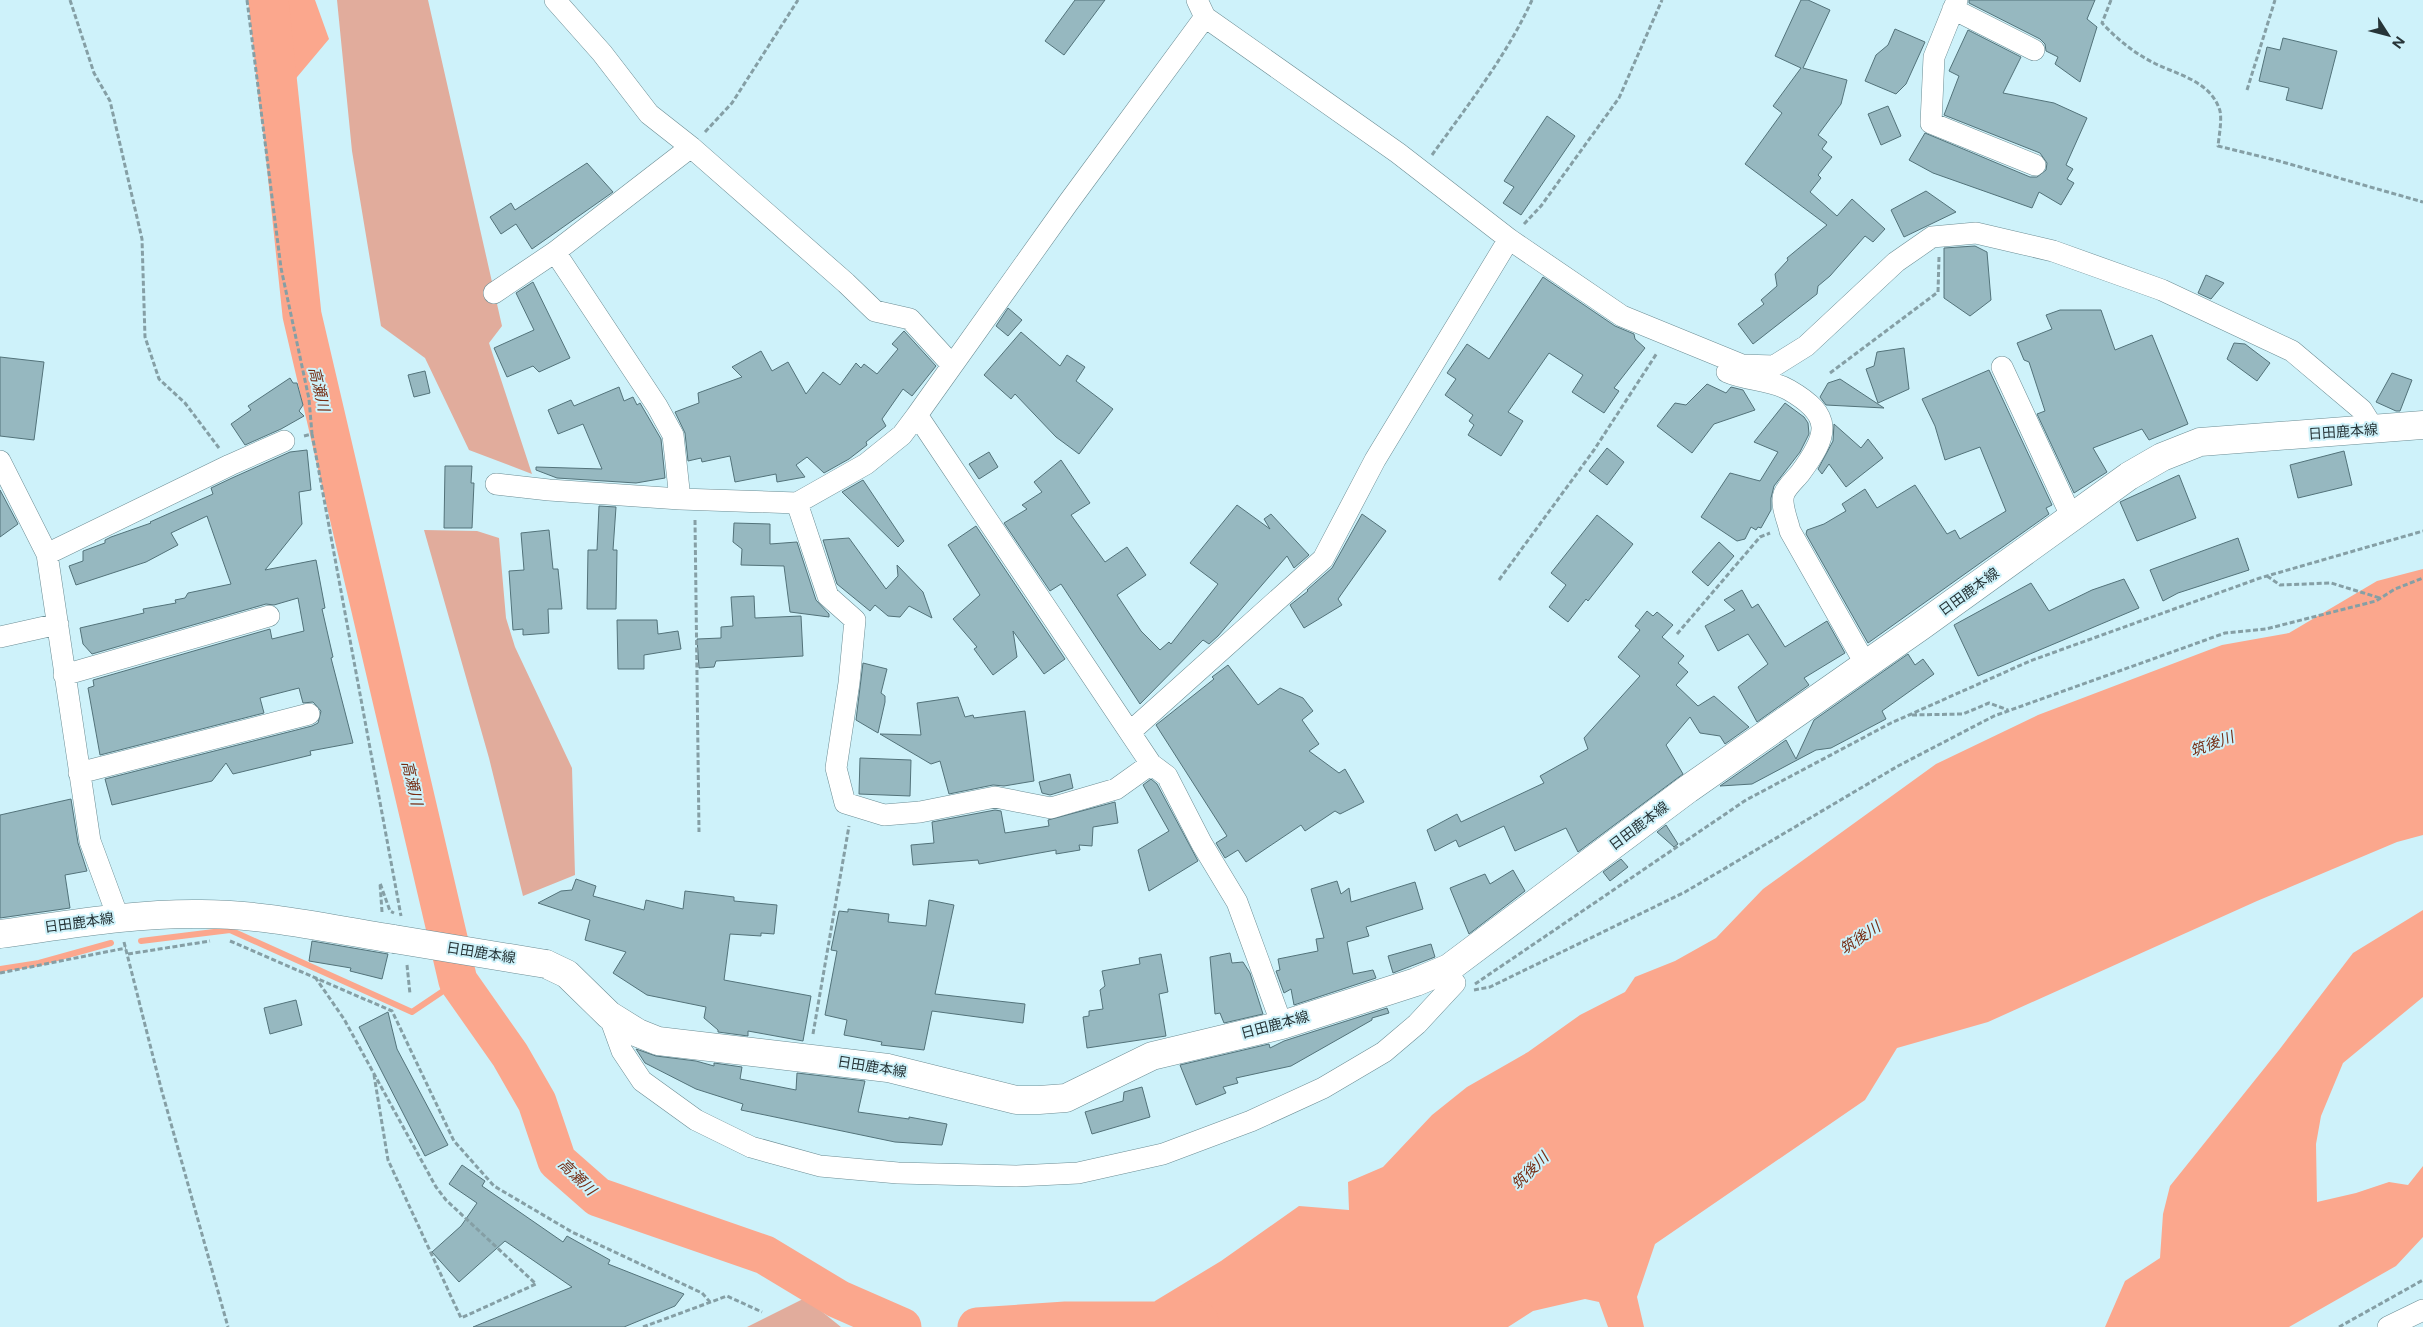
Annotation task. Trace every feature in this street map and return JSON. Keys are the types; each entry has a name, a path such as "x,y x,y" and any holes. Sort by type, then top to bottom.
{"main road":[{"name":"日田鹿本線","path":"0,934 118,917 202,914 266,919 546,964 568,974 609,1015 638,1034 658,1041 888,1068 1016,1100 1066,1098 1152,1056 1282,1025 1416,982 1449,968 1688,789 1866,665 2129,476 2162,457 2200,442 2423,425"}],"street":[{"path":"556,0 602,54 649,114 691,147 846,283 875,311 910,319 952,365"},
{"path":"2034,50 1955,5 1934,57 1931,123 2035,165"},
{"path":"496,484 549,490 687,499 797,503 866,464 902,435 917,416 1201,8 1421,170 1509,240 1622,316 1738,377 1778,385 1790,390 1813,407 1822,418 1822,429 1817,448 1784,494 1789,525 1836,615 1866,665"},
{"path":"494,292 555,252 691,147"},
{"path":"1658,334 1742,364 1774,366 1806,346 1896,262 1932,237 1976,233 2053,251 2162,290 2292,351 2362,410 2374,429"},
{"path":"1130,732 1323,559 1374,460 1509,240"},
{"path":"555,252 657,406 673,435 687,499"},
{"path":"2002,367 2072,518"},
{"path":"917,416 1150,764 1168,776 1202,844 1237,902 1282,1025"},
{"path":"47,554 230,465 284,441"},
{"path":"0,461 47,554 90,841 118,917"},
{"path":"797,503 828,596 855,620 849,683 836,768 845,804 884,815 920,812 995,797 1051,808 1116,789 1150,764"},
{"path":"64,675 269,616"},
{"path":"0,637 58,624"},
{"path":"79,773 309,714"},
{"path":"609,1015 622,1051 642,1081 696,1120 751,1148 820,1166 898,1174 1016,1176 1078,1173 1163,1154 1251,1121 1323,1088 1384,1052 1417,1024 1449,990"},
{"path":"2388,1327 2423,1310"}],"path":[{"path":"70,0 94,73 110,100 142,239 145,337 159,379 185,403 212,436 230,465"},
{"path":"247,0 281,268 309,399 312,434 401,919 390,911 380,882 389,938"},
{"path":"691,147 732,103 798,0"},
{"path":"1421,170 1478,91 1525,16 1532,0"},
{"path":"1509,240 1541,206 1619,98 1662,0"},
{"path":"2111,0 2102,23 2119,41 2153,63 2186,76 2207,90 2220,112 2218,146 2279,161 2423,202"},
{"path":"2247,90 2275,0"},
{"path":"1830,373 1938,292 1940,236"},
{"path":"1499,580 1594,450 1658,334"},
{"path":"284,441 312,434"},
{"path":"687,499 699,832"},
{"path":"1678,634 1760,538 1789,525"},
{"path":"1449,990 1473,985 1746,800 1910,715 2030,661 2267,576 2423,531"},
{"path":"2267,576 2280,585 2331,583 2381,598"},
{"path":"1449,990 1490,987 1685,892 1898,766 2008,710 2225,633 2266,630 2381,598 2423,578"},
{"path":"1910,715 1963,714 1989,703 2008,710"},
{"path":"809,1058 853,806"},
{"path":"118,917 161,1088 228,1327"},
{"path":"224,938 392,1011 454,1141 494,1186 572,1232 702,1293 710,1302"},
{"path":"128,954 214,940"},
{"path":"0,973 126,948"},
{"path":"315,977 344,1019 436,1187 446,1200 536,1284 461,1318 388,1160 374,1074"},
{"path":"2339,1327 2423,1280"},
{"path":"643,1327 727,1296 762,1312"}],"shaded area":[{"path":"337,0 428,0 502,326 489,343 532,474 469,450 425,358 381,326 352,151"},
{"path":"424,530 477,531 499,538 506,618 515,647 572,768 575,875 523,896 489,758"},
{"path":"805,1298 841,1327 747,1327"}],"water":[{"path":"248,0 315,0 329,39 261,120"},
{"name":"筑後川","path":"2423,569 2423,835 2397,842 2257,901 1988,1022 1897,1048 1865,1100 1655,1244 1637,1297 1644,1327 1608,1327 1599,1302 1585,1299 1533,1311 1508,1327 1144,1327 1155,1301 1221,1261 1299,1206 1349,1210 1348,1182 1383,1167 1432,1115 1467,1087 1528,1052 1580,1015 1625,992 1635,977 1675,961 1716,938 1763,889 1936,764 2038,715 2222,645 2289,633 2377,581"},
{"path":"2423,910 2423,997 2343,1063 2321,1116 2316,1144 2317,1202 2356,1193 2389,1182 2408,1185 2423,1166 2423,1237 2396,1266 2289,1327 2105,1327 2125,1281 2160,1258 2163,1214 2170,1186 2279,1050 2353,953"}],"building":[{"path":"1075,0 1105,0 1064,55 1045,41"},
{"path":"1801,0 1808,0 1830,10 1803,68 1847,80 1841,104 1818,135 1827,142 1822,149 1832,157 1818,175 1821,178 1810,192 1837,216 1852,199 1885,229 1873,242 1865,236 1830,276 1818,286 1817,294 1753,344 1738,324 1764,304 1761,300 1777,286 1775,274 1788,260 1787,258 1827,225 1745,164 1782,113 1773,106 1801,68 1775,56"},
{"path":"1969,0 2095,0 2087,19 2097,27 2080,82 2055,64 2058,57 2046,51 2045,44 2040,39 1969,3"},
{"path":"1895,29 1925,42 1906,84 1896,94 1865,81 1876,55 1888,45"},
{"path":"1968,30 2021,57 2003,93 2054,103 2087,118 2066,165 2073,169 2067,179 2074,183 2061,205 2039,192 2032,208 1933,173 1909,160 1925,133 2030,177 2037,177 2046,170 2047,163 2040,153 1944,115 1959,76 1949,71"},
{"path":"2283,38 2337,51 2322,109 2286,100 2289,88 2259,81 2267,47 2280,50"},
{"path":"1888,106 1901,136 1881,145 1868,114"},
{"path":"1547,116 1575,136 1521,215 1503,203 1514,187 1504,181"},
{"path":"587,163 613,192 532,249 516,224 501,234 490,217 511,203 515,210"},
{"path":"1926,191 1956,212 1904,237 1891,210"},
{"path":"1975,246 1987,252 1991,300 1970,316 1944,298 1944,248"},
{"path":"2206,275 2224,283 2211,299 2198,293"},
{"path":"1543,277 1615,326 1634,334 1635,339 1645,348 1614,388 1619,391 1604,413 1572,392 1583,375 1549,353 1508,412 1523,421 1501,456 1468,435 1474,425 1469,421 1473,415 1445,395 1456,379 1447,373 1467,344 1489,359"},
{"path":"533,282 570,358 539,372 533,366 507,377 494,348 534,330 516,293"},
{"path":"1008,308 1022,320 1008,336 996,326"},
{"path":"2060,310 2101,310 2115,350 2152,335 2188,424 2149,440 2142,429 2093,448 2107,472 2074,493 2037,414 2045,411 2029,362 2024,360 2017,343 2052,329 2046,315"},
{"path":"904,331 936,366 912,396 903,389 882,419 886,426 866,442 867,445 849,459 824,473 807,457 796,465 805,477 777,482 776,474 735,482 730,456 702,462 701,458 688,461 685,433 675,412 699,403 698,393 742,377 732,367 761,351 772,371 788,362 806,394 823,372 840,385 856,363 861,368 864,364 877,374 898,349 892,344"},
{"path":"1021,332 1060,366 1067,355 1085,367 1076,381 1113,409 1079,454 1056,437 1015,394 1011,399 984,375"},
{"path":"2234,343 2245,344 2270,363 2257,381 2227,359"},
{"path":"1904,348 1909,389 1878,403 1866,369 1874,366 1877,352"},
{"path":"0,357 44,362 34,440 0,436"},
{"path":"1989,370 2052,505 2046,508 2049,514 1868,643 1806,534 1807,530 1824,524 1846,511 1842,504 1865,489 1877,508 1915,485 1947,534 1955,530 1960,539 2006,511 1980,447 1945,460 1935,426 1922,399"},
{"path":"425,371 430,393 414,397 408,375"},
{"path":"2392,373 2412,380 2400,411 2376,402"},
{"path":"290,378 293,383 297,383 303,405 299,411 304,416 281,429 245,445 231,424 251,410 248,406"},
{"path":"1840,379 1884,408 1826,405 1820,397 1828,383"},
{"path":"1707,384 1726,393 1731,387 1743,390 1755,410 1714,424 1692,453 1657,426 1675,403 1686,405"},
{"path":"619,387 624,401 633,397 637,405 640,403 661,439 665,478 636,483 557,478 536,470 536,467 602,469 583,424 558,434 548,410 571,400 574,406"},
{"path":"1785,403 1804,417 1808,423 1809,434 1800,452 1774,486 1771,510 1761,528 1758,527 1756,530 1751,527 1745,539 1737,541 1701,517 1730,473 1760,481 1778,452 1754,442"},
{"path":"1834,424 1861,448 1868,439 1883,458 1846,487 1829,464 1822,474 1818,469 1833,441"},
{"path":"1607,448 1624,462 1607,485 1589,471"},
{"path":"307,450 311,490 299,492 302,524 265,570 316,560 325,608 322,609 333,657 331,658 353,743 310,751 311,755 233,774 226,763 212,781 112,805 105,779 312,726 318,723 321,711 313,702 303,703 299,688 260,698 264,713 100,755 88,688 94,686 93,680 270,629 272,639 304,631 298,598 274,605 266,604 92,654 83,644 80,628 144,613 143,609 176,603 175,600 185,598 188,593 231,584 207,516 171,533 178,545 146,562 76,585 69,566 83,561 83,551 105,543 105,540 111,537 151,523 213,494 211,488 290,452"},
{"path":"2344,451 2352,485 2298,498 2290,465"},
{"path":"989,452 998,467 979,479 969,464"},
{"path":"1061,460 1090,503 1071,515 1105,562 1127,547 1146,575 1117,595 1141,631 1160,650 1169,642 1171,644 1218,584 1190,563 1237,505 1270,529 1264,519 1271,514 1309,555 1294,568 1287,556 1218,636 1209,644 1203,640 1140,704 1061,584 1050,591 1004,523 1027,509 1022,505 1042,492 1034,482"},
{"path":"445,466 472,466 471,483 474,483 472,528 444,528"},
{"path":"2179,475 2196,518 2137,541 2120,502"},
{"path":"863,480 904,541 898,547 842,492"},
{"path":"0,490 18,524 0,537"},
{"path":"599,506 616,507 613,550 617,550 616,609 587,609 588,550 597,550"},
{"path":"1362,514 1386,531 1338,599 1342,605 1304,628 1290,605 1332,568"},
{"path":"1597,515 1633,544 1588,601 1586,599 1568,622 1549,607 1566,585 1551,573"},
{"path":"734,523 770,524 770,544 797,542 816,600 829,614 829,617 790,612 784,566 741,565 742,549 733,542"},
{"path":"976,526 1065,659 1044,674 1013,631 1017,657 993,675 974,649 977,647 953,619 980,595 948,545"},
{"path":"549,530 553,569 558,569 562,609 548,609 549,633 523,635 523,629 513,630 509,571 524,570 521,533"},
{"path":"849,538 886,589 898,576 897,565 923,592 932,618 909,606 900,617 888,616 875,605 870,611 837,584 823,540"},
{"path":"2238,538 2249,570 2178,593 2163,601 2150,570"},
{"path":"1719,542 1734,556 1708,586 1692,572"},
{"path":"2124,579 2139,608 1978,676 1954,625 2031,583 2049,611 2092,590"},
{"path":"1742,590 1752,608 1758,604 1785,647 1827,621 1845,653 1804,678 1809,685 1757,722 1738,687 1768,664 1748,634 1718,651 1705,626 1735,610 1724,600"},
{"path":"754,596 755,618 801,616 803,656 716,661 714,667 699,668 697,639 721,638 721,627 733,626 731,597"},
{"path":"1647,611 1653,616 1657,612 1673,625 1662,637 1684,656 1678,663 1688,672 1676,685 1698,706 1714,696 1749,727 1725,744 1720,736 1700,733 1690,717 1666,745 1683,774 1578,852 1566,828 1515,851 1504,826 1459,847 1456,840 1435,851 1427,830 1457,814 1461,822 1544,783 1540,776 1588,749 1584,738 1640,676 1618,657 1640,630 1635,626"},
{"path":"617,620 657,620 658,634 678,631 681,649 644,655 644,669 618,669"},
{"path":"1908,654 1915,665 1923,659 1934,674 1882,711 1886,719 1831,748 1816,750 1752,784 1720,786 1786,740 1796,759 1814,720"},
{"path":"863,663 887,669 881,693 885,696 885,702 878,733 856,720"},
{"path":"1228,665 1258,705 1280,688 1303,698 1313,711 1302,720 1319,744 1309,751 1339,773 1345,769 1364,802 1340,814 1335,811 1305,831 1301,825 1246,862 1238,850 1225,858 1216,843 1227,836 1156,725 1214,679 1212,677"},
{"path":"958,697 965,717 973,715 974,718 1025,711 1034,781 1004,786 993,785 949,794 940,761 931,764 880,734 921,735 917,703"},
{"path":"860,758 911,760 910,796 859,794"},
{"path":"1070,774 1073,788 1050,795 1042,793 1039,782"},
{"path":"1151,779 1157,784 1198,861 1149,891 1138,850 1169,831 1143,785"},
{"path":"71,799 78,843 87,871 65,875 70,908 0,918 0,815"},
{"path":"1115,802 1118,823 1093,827 1092,846 1079,845 1080,850 1056,854 1056,850 979,864 978,860 913,865 911,845 934,843 932,822 995,810 1001,811 1005,833 1049,826 1048,820"},
{"path":"1666,825 1678,844 1674,847 1657,832"},
{"path":"1621,859 1628,867 1610,881 1603,872"},
{"path":"1513,870 1525,891 1469,934 1450,888 1485,874 1490,884"},
{"path":"576,879 596,886 593,896 644,910 646,900 683,909 685,891 734,897 734,901 777,905 774,934 761,933 761,936 730,934 724,980 811,996 803,1041 748,1031 748,1036 718,1032 704,1018 706,1007 647,995 613,973 626,952 585,940 590,920 538,903 561,891 572,890"},
{"path":"1337,881 1341,894 1349,888 1351,902 1415,882 1423,909 1366,927 1369,936 1347,942 1353,974 1373,970 1376,978 1294,1005 1291,989 1284,993 1276,971 1280,970 1278,959 1318,951 1316,939 1324,938 1311,889"},
{"path":"929,900 954,905 935,994 1025,1004 1023,1023 932,1011 924,1050 881,1045 882,1042 844,1035 847,1020 825,1015 837,951 831,950 839,911 848,912 848,909 889,914 888,922 926,926"},
{"path":"312,941 388,954 382,979 350,971 351,968 309,961"},
{"path":"1431,944 1435,957 1393,973 1388,956"},
{"path":"1230,953 1232,963 1243,962 1250,973 1263,1014 1224,1023 1220,1013 1215,1014 1210,957"},
{"path":"1161,954 1168,992 1159,994 1166,1036 1087,1048 1083,1017 1089,1016 1089,1011 1103,1009 1100,990 1105,986 1102,971 1140,964 1139,958"},
{"path":"296,1000 302,1025 270,1034 264,1008"},
{"path":"1387,1008 1389,1013 1372,1018 1372,1020 1291,1066 1236,1078 1238,1083 1223,1087 1226,1093 1196,1105 1180,1065 1269,1044 1270,1048 1284,1041"},
{"path":"388,1012 397,1049 448,1145 425,1156 359,1027"},
{"path":"636,1049 656,1056 696,1061 714,1066 714,1063 742,1067 740,1079 796,1090 797,1073 865,1081 858,1112 909,1119 909,1117 947,1124 942,1145 895,1142 741,1110 743,1104 696,1089 645,1063"},
{"path":"1142,1087 1150,1117 1092,1134 1085,1112 1123,1101 1124,1092"},
{"path":"462,1165 485,1181 482,1186 563,1242 567,1236 610,1260 608,1264 684,1294 675,1306 624,1327 473,1327 572,1287 505,1241 459,1282 432,1252 461,1226 477,1203 449,1184"}],"waterway":[{"name":"高瀬川","path":"269,0 302,315 458,981 510,1055 537,1102 557,1161 598,1197 765,1255 838,1299 902,1327"},
{"path":"141,941 230,930 412,1012 458,981"},
{"path":"0,969 39,963 111,943"},
{"name":"高瀬川","path":"977,1327 1066,1321 1199,1321"}]}
